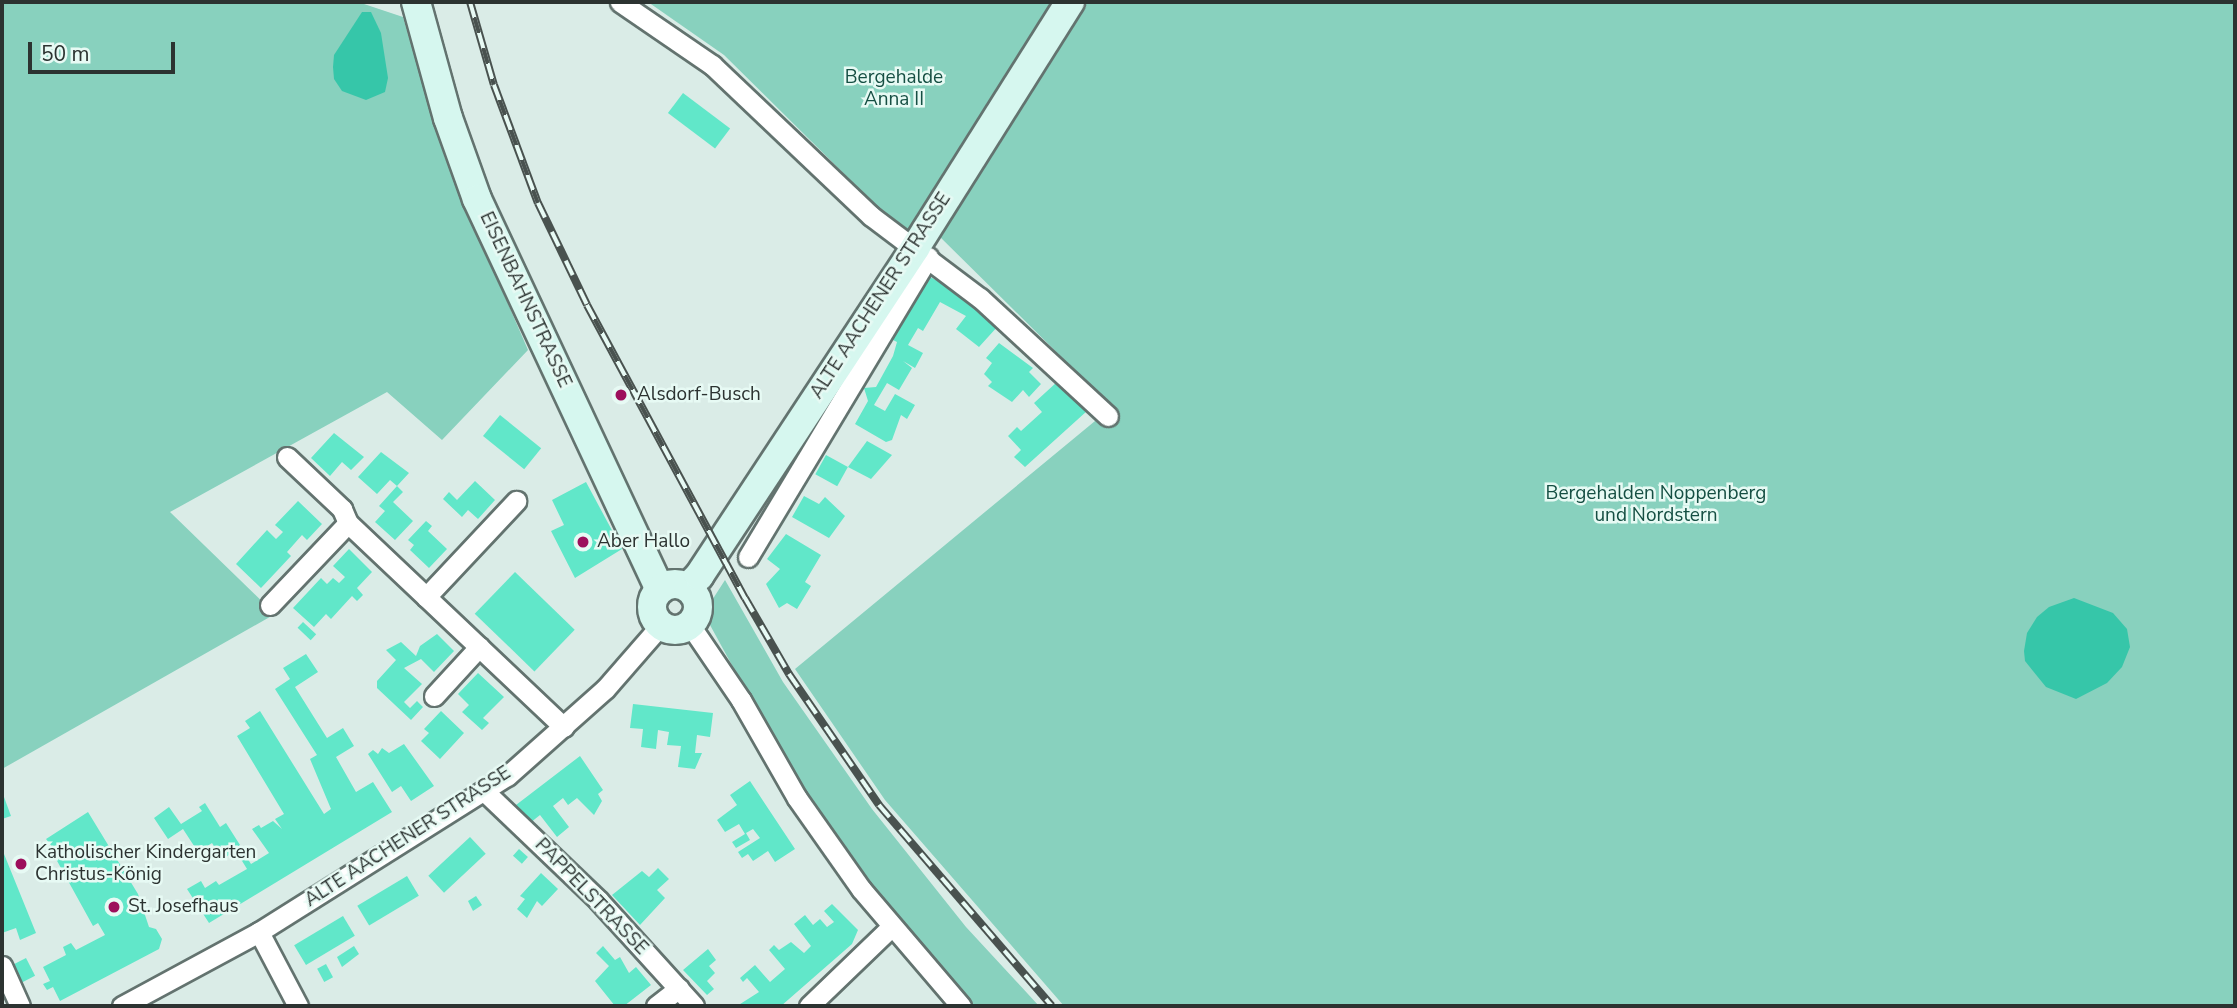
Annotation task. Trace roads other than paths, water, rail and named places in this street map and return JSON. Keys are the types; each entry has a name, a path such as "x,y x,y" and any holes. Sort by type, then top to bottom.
{"street":[{"name":"EISENBAHNSTRASSE","path":"416,2 448,118 477,200 674,588"},
{"path":"620,2 712,65 871,216 1024,335 1108,416"},
{"name":"ALTE AACHENER STRASSE","path":"748,557 921,253 1070,2"},
{"name":"ALTE AACHENER STRASSE","path":"674,588 717,550 921,253"},
{"path":"287,457 342,509 348,523 564,727"},
{"path":"426,597 516,501"},
{"path":"270,605 348,523"},
{"path":"674,588 699,605 690,625 676,631 660,625 652,607 674,588"},
{"name":"ALTE AACHENER STRASSE","path":"122,1006 259,932 484,791 564,727 660,625"},
{"path":"690,625 741,700 797,798 954,1004"},
{"path":"434,696 479,647"},
{"name":"PAPPELSTRASSE","path":"484,791 598,900 694,1006"},
{"path":"809,1006 892,926"},
{"path":"259,932 298,1006"},
{"path":"2,966 20,1006"},
{"path":"656,1006 679,988"}],"railway":[{"path":"470,2 494,85 538,203 587,305 745,598 789,674 879,805 1052,1006"}],"place":[{"name":"Alsdorf-Busch","path":"621,395"},
{"name":"Aber Hallo","path":"583,542"},
{"name":"Katholischer Kindergarten Christus-König","path":"21,864"},
{"name":"St. Josefhaus","path":"114,907"}],"park label":[{"name":"Bergehalde Anna II","path":"894,89"},
{"name":"Bergehalden Noppenberg und Nordstern","path":"1656,505"}]}
